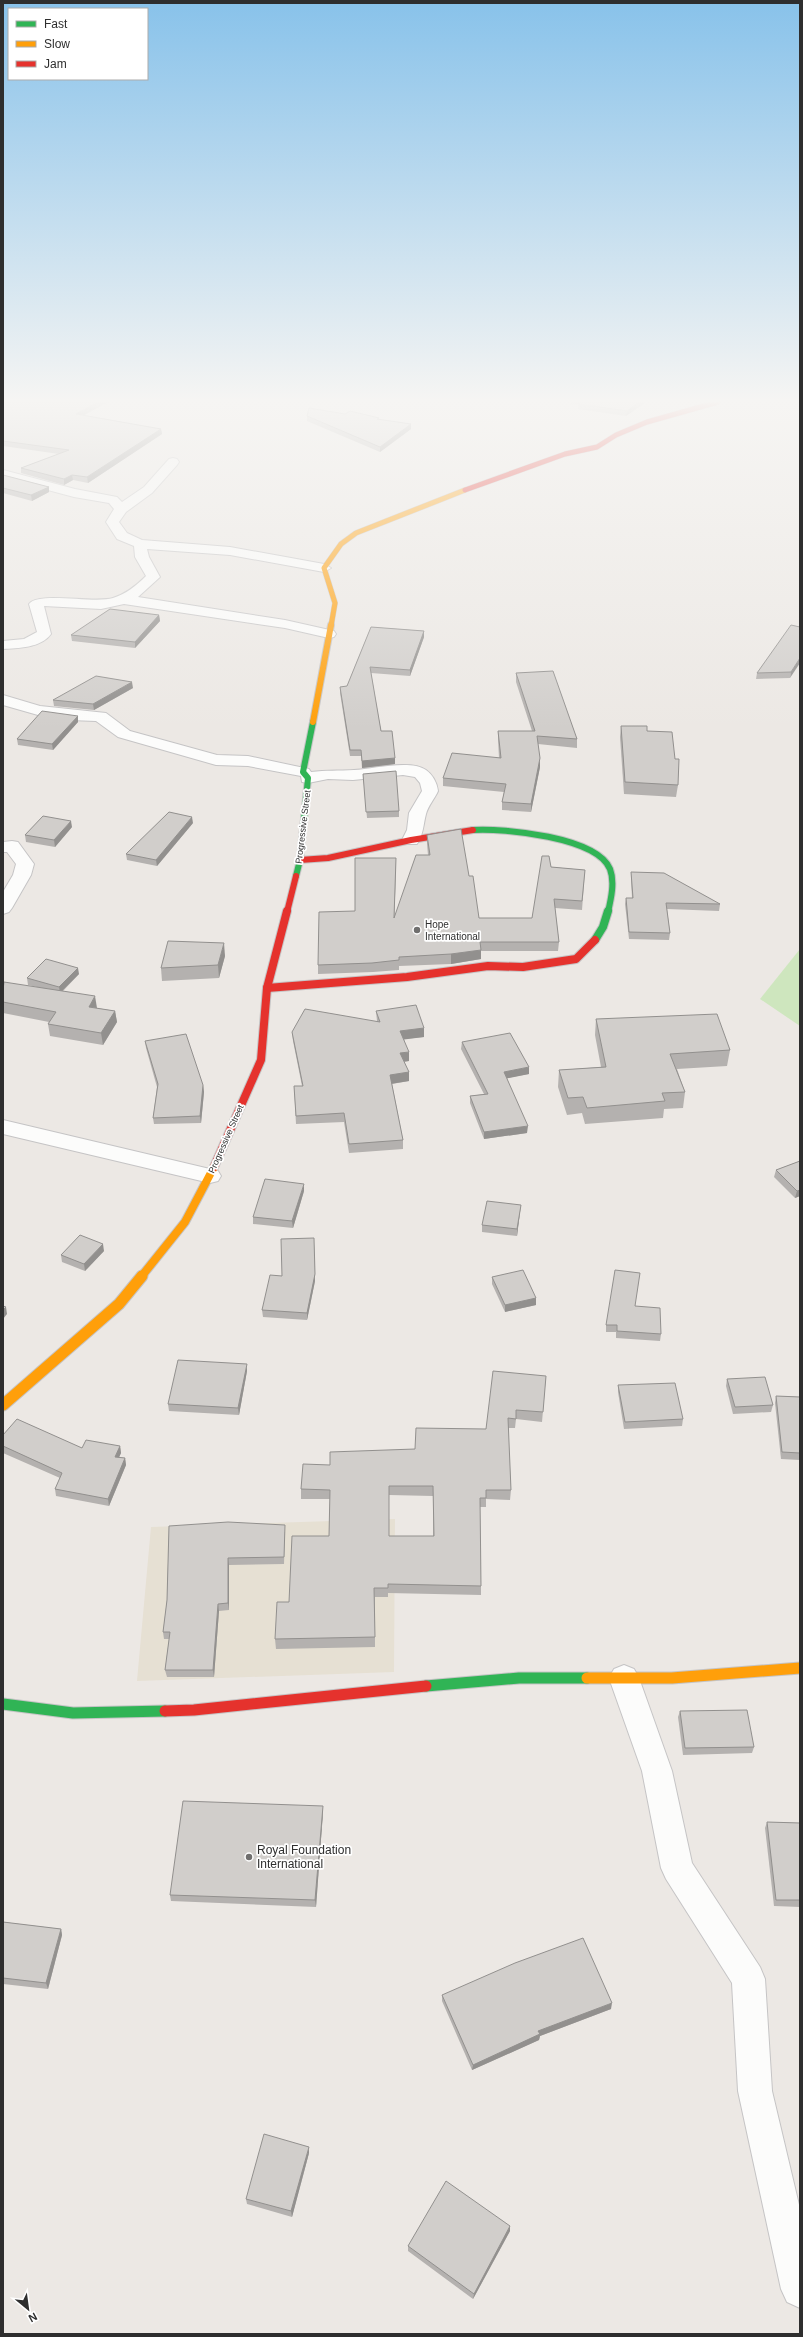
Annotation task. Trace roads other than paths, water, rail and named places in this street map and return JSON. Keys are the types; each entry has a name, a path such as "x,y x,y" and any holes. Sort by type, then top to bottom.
{"street":[{"path":"120,511 112,522 115,529 122,536 140,544 230,551 324,568 341,544 356,533 380,522 411,511"},
{"path":"127,600 142,590 153,577 142,557 140,544"},
{"name":"Progressive Street","path":"3,1405 119,1304 185,1222 210,1176 261,1060 267,988 300,860 306,775 335,603 324,568"},
{"path":"3,645 27,643 44,634 43,624 36,604 40,602 89,606 127,600 285,624 329,634"},
{"path":"3,700 57,713 100,716 124,734 216,760 248,761 306,775 353,775 403,770 420,773 428,782 430,791 418,813 416,830 411,840"},
{"path":"267,988 407,977 488,966 523,967 576,959 600,935 609,906 613,879 608,865 590,850 534,832 484,829 411,840 328,858 300,860"},
{"path":"3,847 12,846 25,864 22,875 3,908"},
{"path":"3,1127 210,1176"},
{"path":"3,1704 73,1713 194,1710 378,1690 518,1678 672,1678 800,1668"},
{"path":"624,1678 656,1771 677,1868 748,1979 755,2091 800,2289"}],"place":[{"name":"Hope International","path":"417,930"},
{"name":"Royal Foundation International","path":"249,1857"}]}
